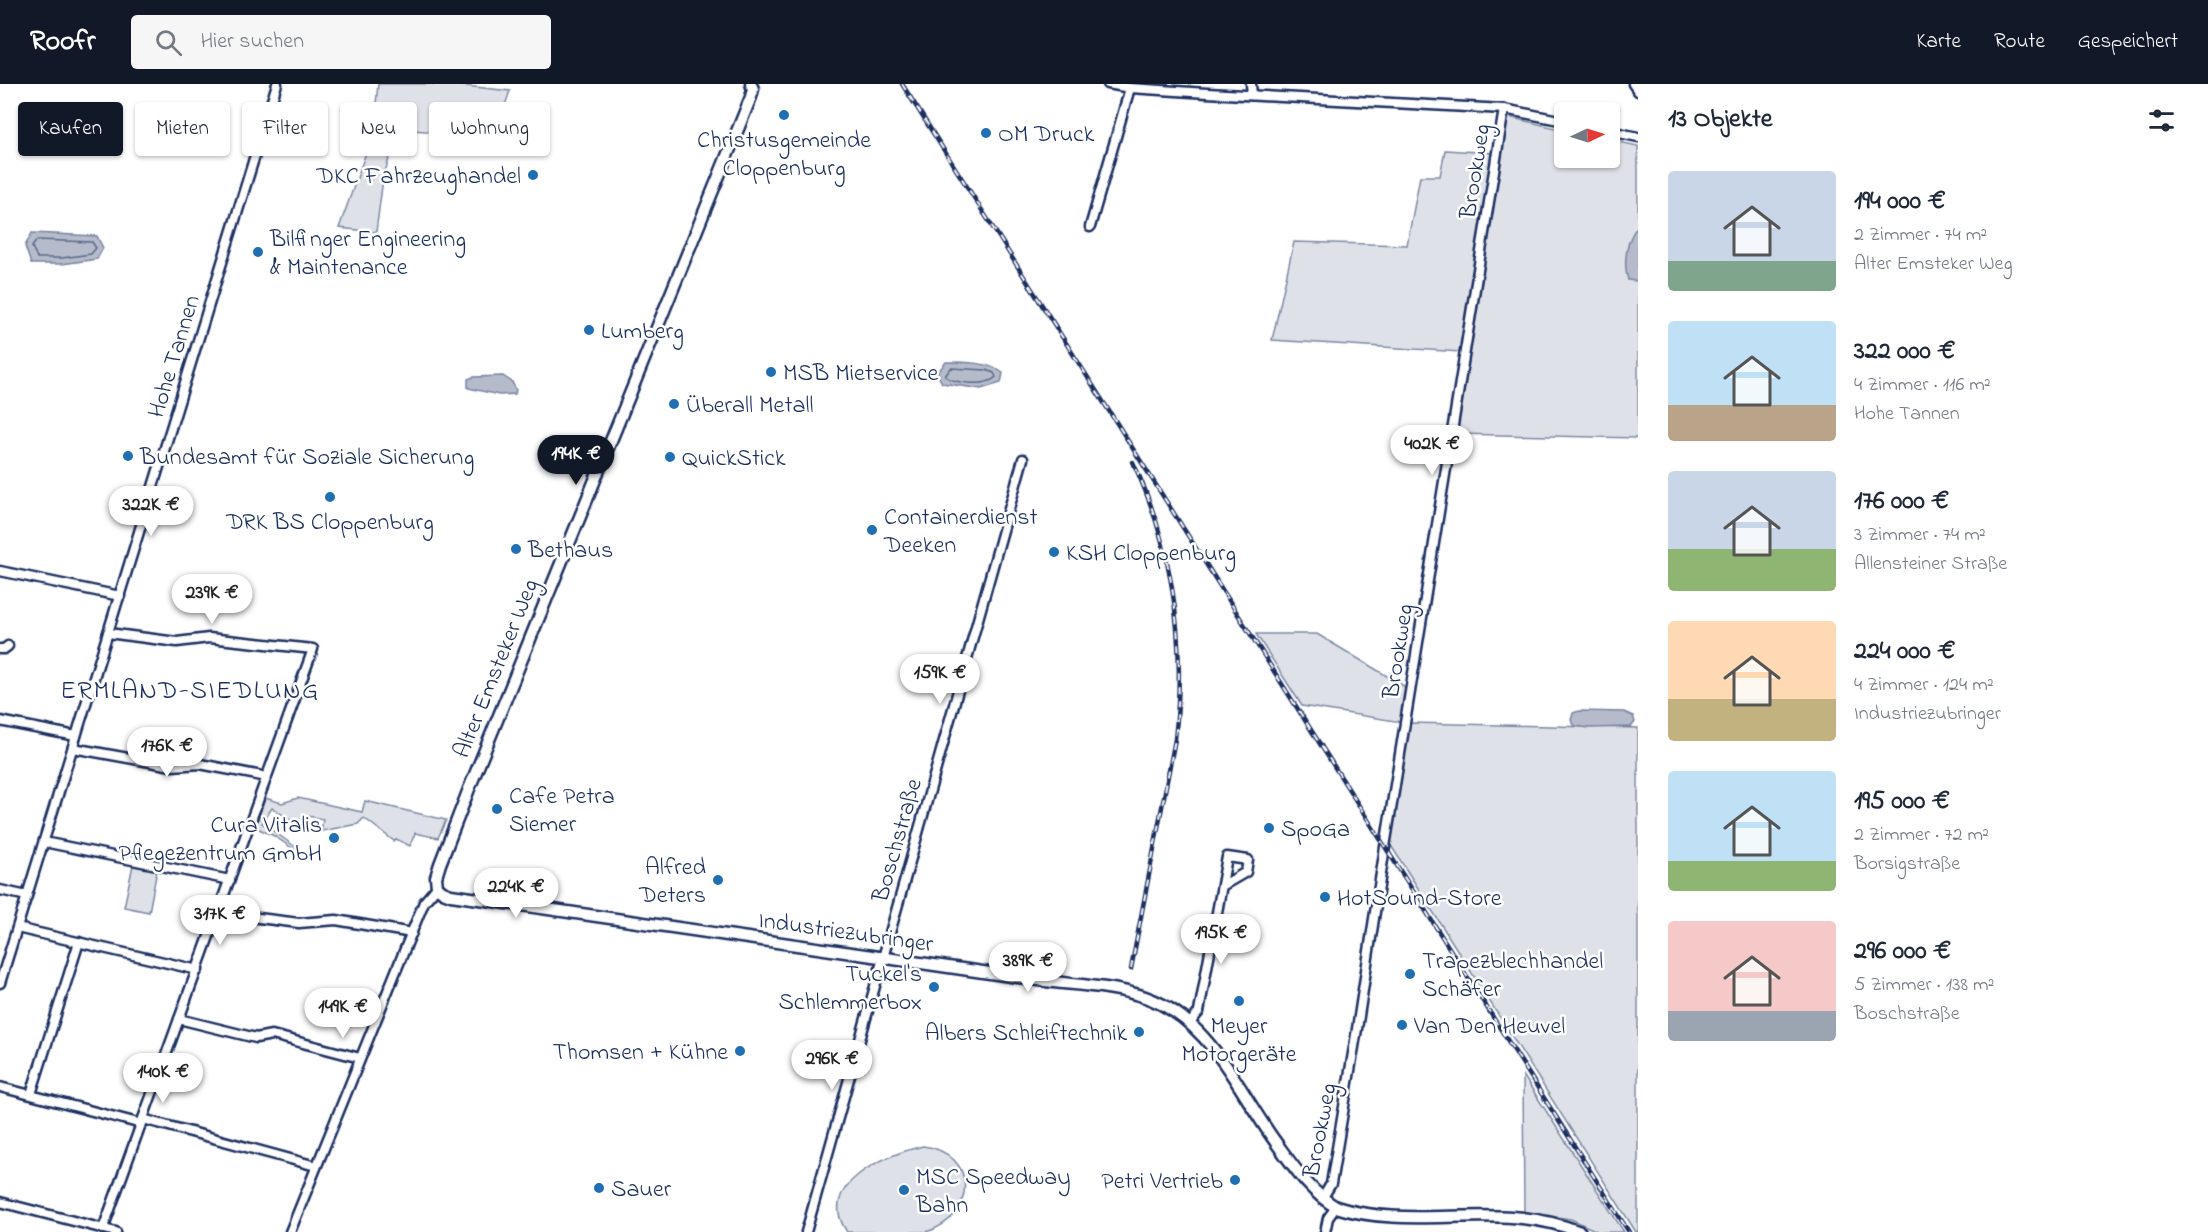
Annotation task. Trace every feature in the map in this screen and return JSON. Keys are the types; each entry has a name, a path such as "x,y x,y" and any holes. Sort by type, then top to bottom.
{"street":[{"name":"Hohe Tannen","path":"0,983 277,84"},
{"name":"Alter Emsteker Weg","path":"290,1232 424,902 437,887 436,877 440,864 468,789 751,97 753,89 751,84"},
{"path":"1108,84 1130,88 1504,109 1554,119"},
{"path":"1251,84 1252,95"},
{"path":"1633,84 1638,91"},
{"path":"1090,227 1130,88"},
{"name":"Brookweg","path":"1323,1197 1331,1184 1356,1040 1386,838 1504,109"},
{"path":"1620,134 1638,138"},
{"name":"Boschstraße","path":"806,1232 1023,459"},
{"path":"0,571 120,596"},
{"path":"103,1229 313,649 209,638 177,642 108,633"},
{"path":"0,721 76,736"},
{"path":"73,748 172,766 200,764 267,777"},
{"path":"44,842 230,880"},
{"path":"1190,1023 1199,1012 1222,886"},
{"name":"Industriezubringer","path":"437,887 451,895 1105,988 1139,995 1169,1007 1190,1023 1218,1053 1289,1160 1323,1197 1336,1207 1374,1222 1398,1227 1422,1228 1522,1219 1551,1223 1580,1232"},
{"path":"0,890 27,896"},
{"path":"218,913 300,923 336,920 412,933"},
{"path":"17,928 198,970"},
{"path":"31,1094 79,942"},
{"path":"179,1019 256,1038 272,1035 360,1058"},
{"path":"0,1087 316,1166"},
{"path":"0,1202 116,1232"},
{"name":"Brookweg","path":"1325,1232 1328,1218 1336,1207"}],"shaded area":[{"path":"378,84 448,84 510,91 506,102 429,102 429,131 417,130 417,102 376,102"},
{"path":"1508,117 1554,128 1554,168 1620,168 1620,142 1638,146 1638,438 1457,434"},
{"path":"1445,150 1493,153 1461,352 1272,340 1294,242 1407,245 1420,176 1440,176"},
{"path":"365,156 390,156 383,179 376,232 339,228"},
{"path":"1256,634 1317,634 1407,688 1401,722 1302,706"},
{"path":"1410,723 1638,728 1638,1232 1390,844"},
{"path":"265,798 282,803 298,798 362,812 365,801 446,820 438,838 415,833 410,846 396,839 394,841 364,818 358,824 321,831 323,819 308,816 305,829 272,808 262,823 297,848 295,850 255,827"},
{"path":"133,865 157,870 149,912 124,907"},
{"path":"1523,1075 1624,1232 1599,1232 1571,1219 1524,1212"},
{"name":"MSC Speedway Bahn","path":"923,1146 941,1151 954,1160 962,1172 965,1186 962,1200 955,1213 943,1224 926,1232 847,1232 839,1215 840,1199 847,1186 874,1164"}],"water":[{"path":"1638,226 1638,279 1635,281 1628,280 1626,259 1628,245"},
{"path":"32,233 97,236 103,248 97,259 62,264 31,264 25,246"},
{"path":"946,362 976,363 998,369 1003,373 1001,383 981,389 942,383 937,373"},
{"path":"503,376 512,382 516,390 515,394 499,395 468,388 468,379 473,377"},
{"path":"1579,711 1624,712 1633,716 1635,722 1631,727 1575,726 1571,720 1573,713"}],"railway":[{"path":"902,84 1629,1232"},
{"path":"1131,969 1175,739 1179,668 1174,598 1167,563 1147,495 1133,462"}],"place":[{"name":"Christusgemeinde Cloppenburg","path":"784,115"},
{"name":"OM Druck","path":"986,133"},
{"name":"DKC Fahrzeughandel","path":"533,175"},
{"name":"Bilfinger Engineering & Maintenance","path":"258,252"},
{"name":"Lumberg","path":"589,330"},
{"name":"MSB Mietservice","path":"771,372"},
{"name":"Überall Metall","path":"674,404"},
{"name":"Bundesamt für Soziale Sicherung","path":"128,456"},
{"name":"QuickStick","path":"670,457"},
{"name":"DRK BS Cloppenburg","path":"330,497"},
{"name":"Containerdienst Deeken","path":"872,530"},
{"name":"Bethaus","path":"516,549"},
{"name":"KSH Cloppenburg","path":"1054,552"},
{"name":"Cafe Petra Siemer","path":"497,809"},
{"name":"SpoGa","path":"1269,828"},
{"name":"Cura Vitalis Pflegezentrum GmbH","path":"334,838"},
{"name":"Alfred Deters","path":"718,880"},
{"name":"HotSound-Store","path":"1325,897"},
{"name":"Trapezblechhandel Schäfer","path":"1410,974"},
{"name":"Tuckel's Schlemmerbox","path":"934,987"},
{"name":"Meyer Motorgeräte","path":"1239,1001"},
{"name":"Van Den Heuvel","path":"1402,1025"},
{"name":"Albers Schleiftechnik","path":"1139,1032"},
{"name":"Thomsen + Kühne","path":"740,1051"},
{"name":"Petri Vertrieb","path":"1235,1180"},
{"name":"Sauer","path":"599,1188"},
{"name":"MSC Speedway Bahn","path":"904,1190"}],"district":[{"name":"ERMLAND-SIEDLUNG","path":"190,689"}]}
